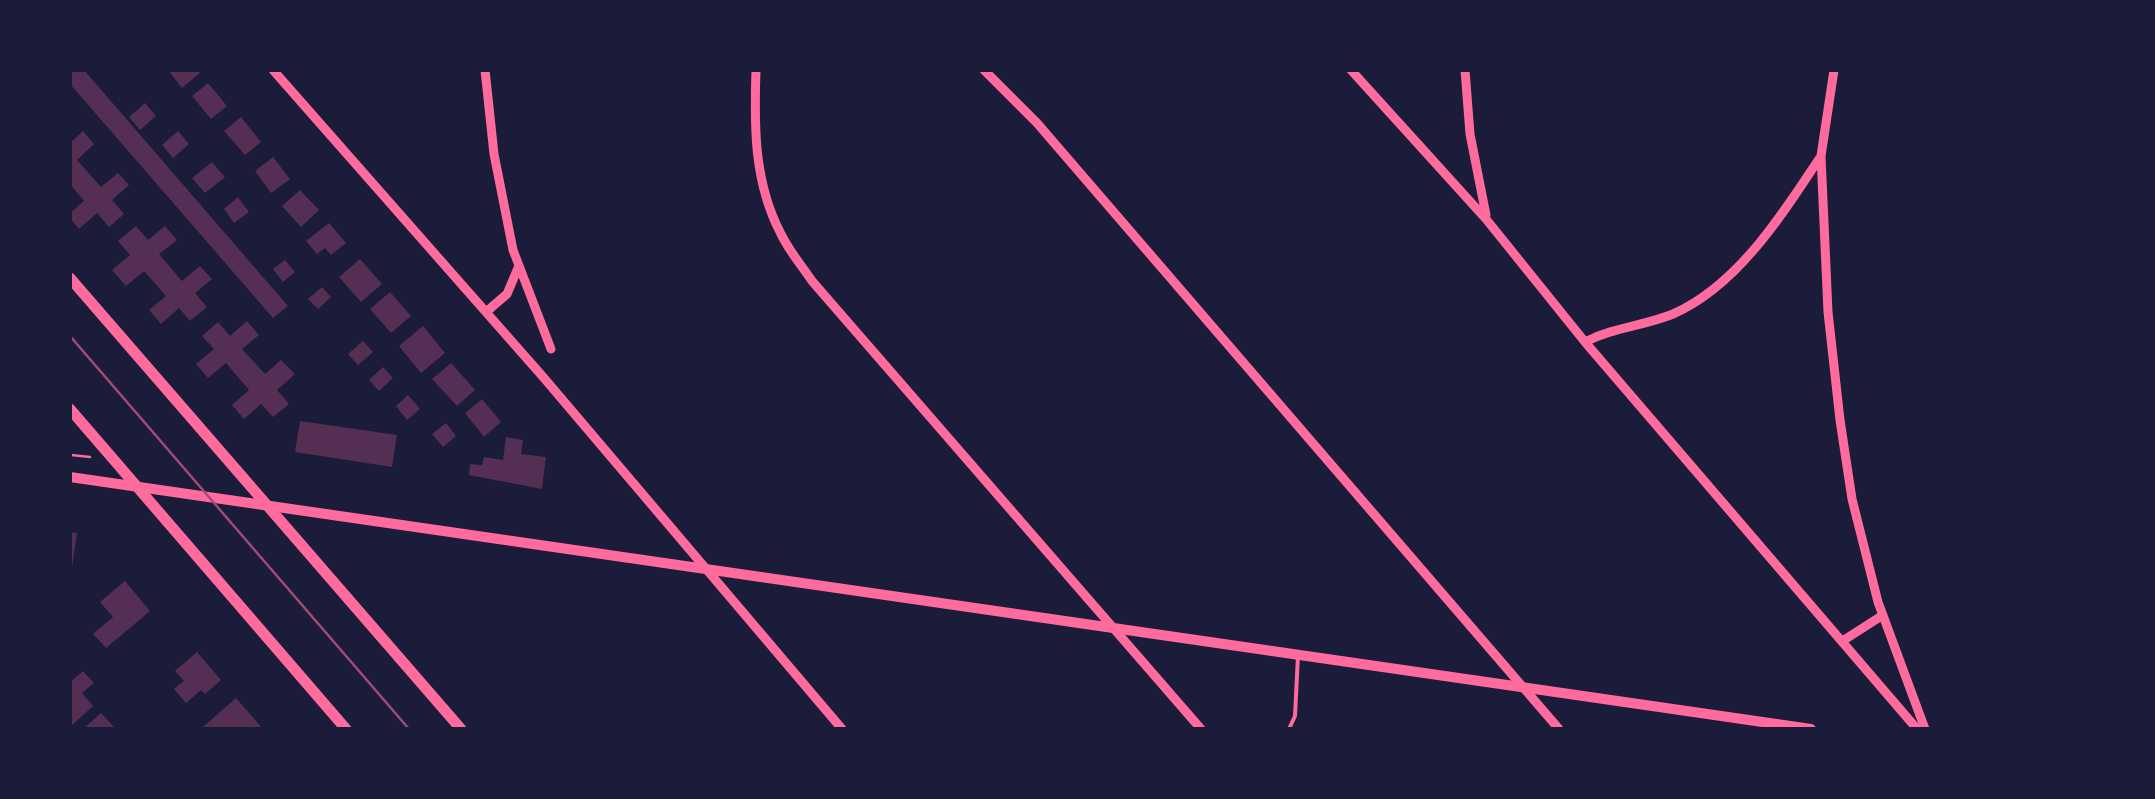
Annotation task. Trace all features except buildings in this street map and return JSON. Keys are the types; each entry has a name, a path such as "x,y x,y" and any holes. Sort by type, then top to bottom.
{"main road":[{"path":"70,278 461,729"},
{"path":"70,409 346,729"}],"street":[{"path":"272,70 486,312 842,729"},
{"path":"485,70 494,154 518,268 551,349"},
{"path":"756,70 754,126 761,184 781,235 812,281 1201,729"},
{"path":"984,70 1037,123 1559,729"},
{"path":"1351,70 1486,219 1585,342 1921,729"},
{"path":"1465,70 1470,134 1486,219"},
{"path":"1834,70 1821,156 1828,312 1840,420 1852,499 1883,615 1921,729"},
{"path":"1585,342 1609,330 1676,312 1714,287 1736,268 1779,217 1821,156"},
{"path":"486,312 507,294 518,268"},
{"path":"70,477 1811,729"},
{"path":"1844,640 1883,615"}],"lane":[{"path":"1289,729 1295,716 1298,655"}],"path":[{"path":"71,455 96,458"}],"tram line":[{"path":"70,336 409,729"}]}
